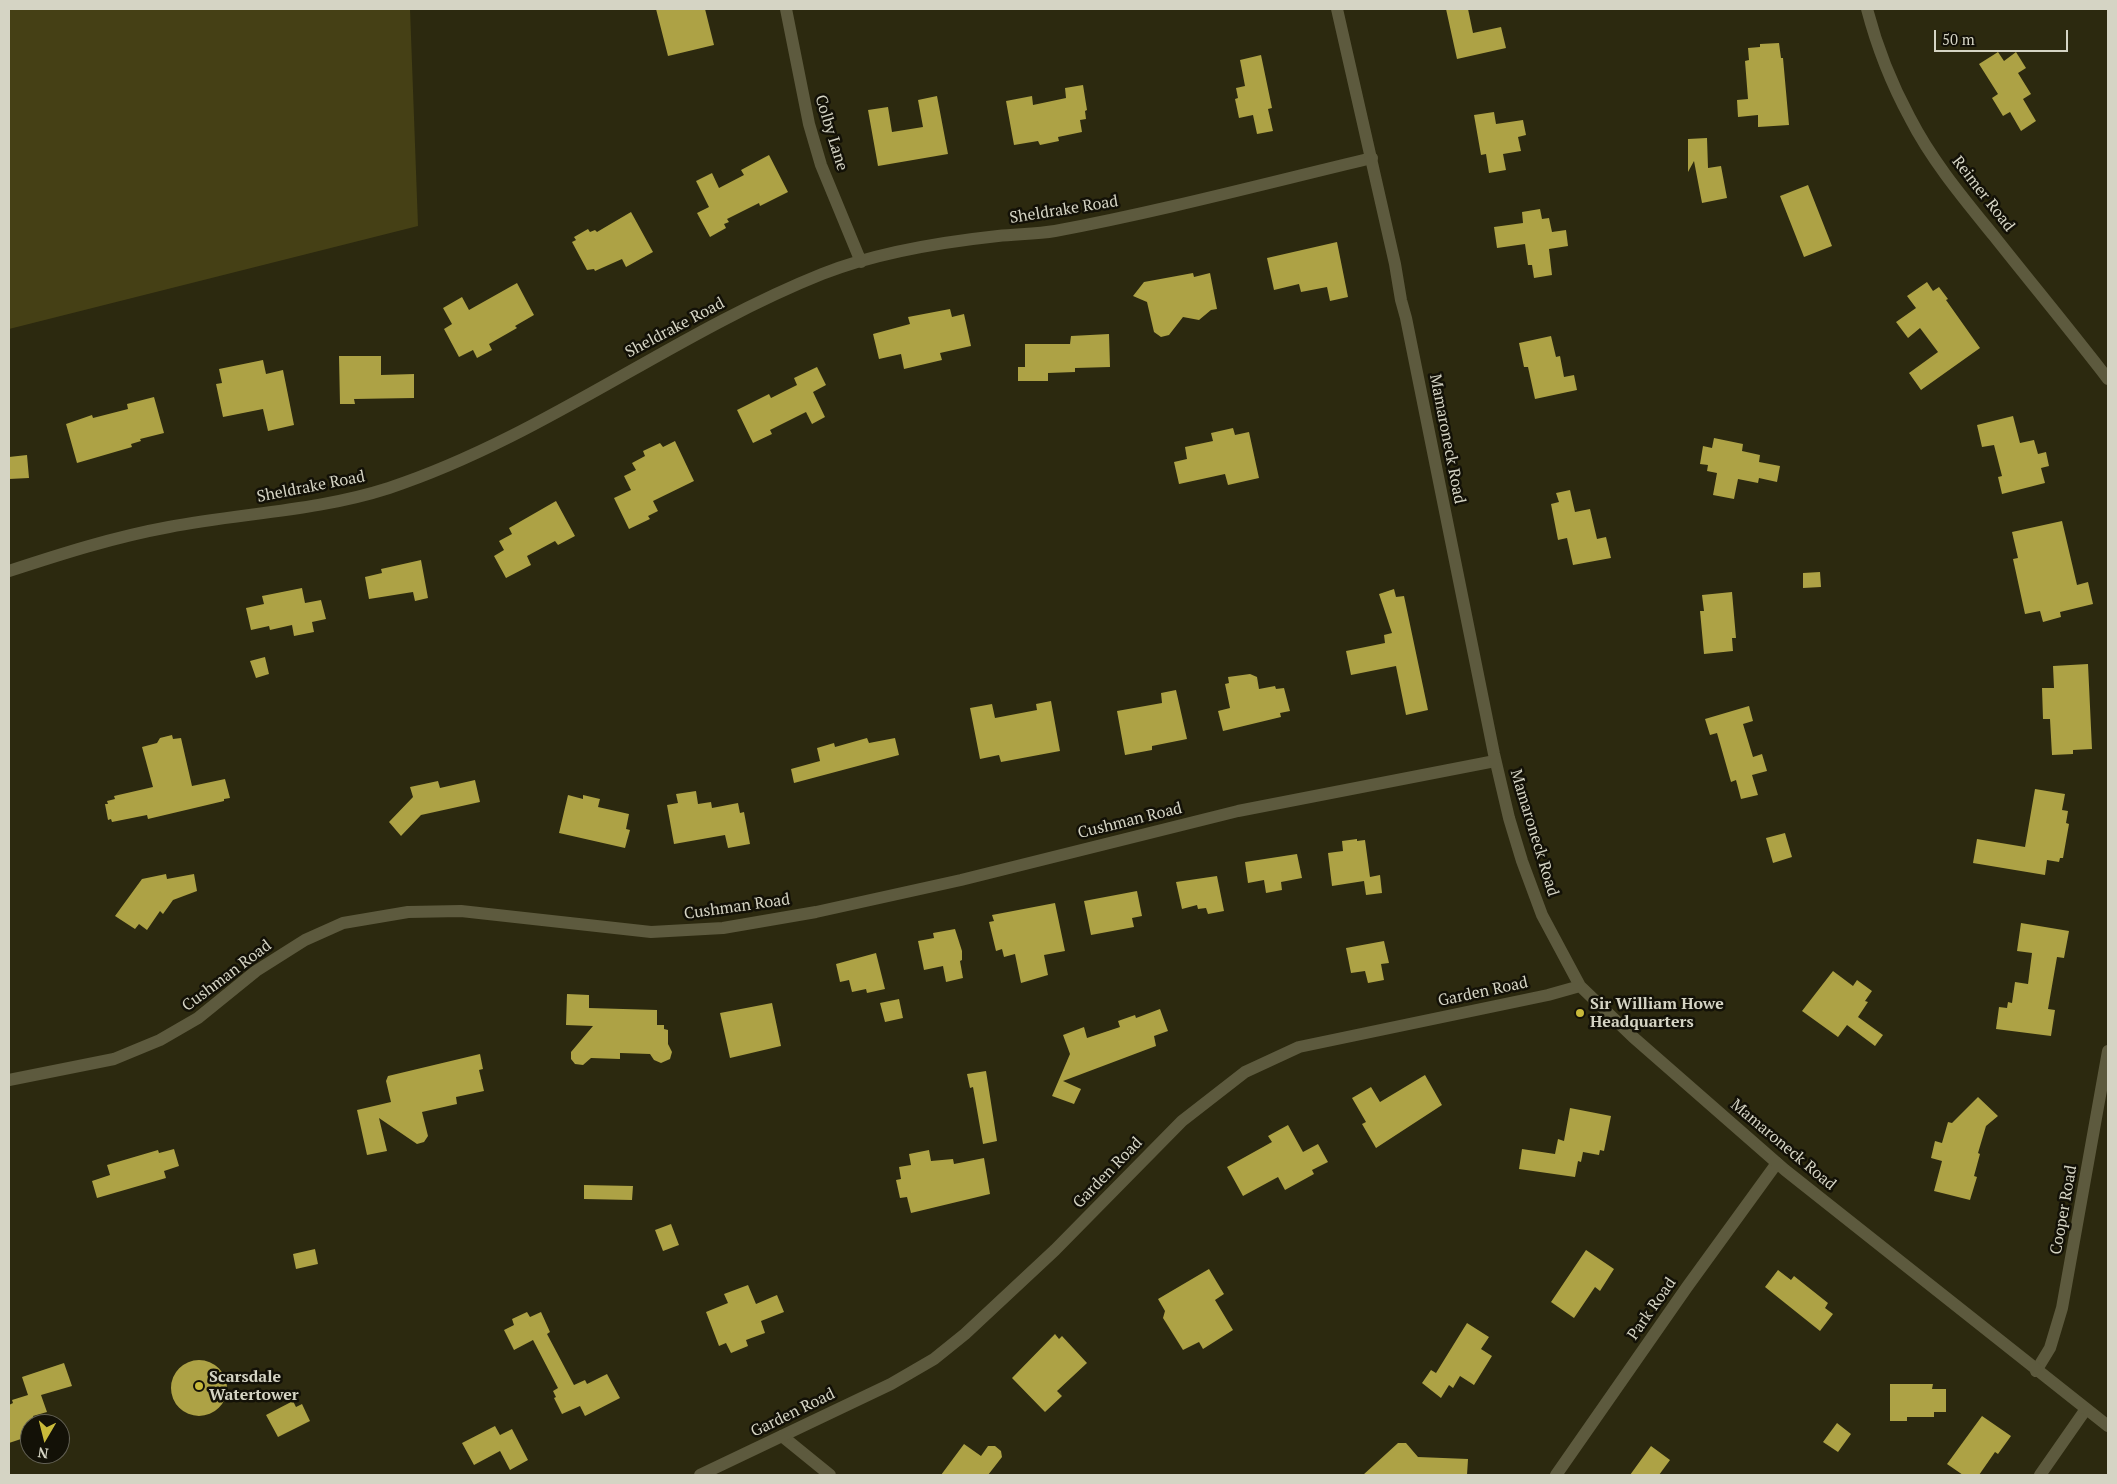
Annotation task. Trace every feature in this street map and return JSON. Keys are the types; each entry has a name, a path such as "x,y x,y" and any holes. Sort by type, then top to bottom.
{"street":[{"name":"Colby Lane","path":"786,9 809,124 821,165 862,262"},
{"name":"Mamaroneck Road","path":"1337,9 1372,158 1495,761 1531,888 1542,916 1580,986 1632,1037 1777,1163 2036,1371 2108,1426"},
{"name":"Reimer Road","path":"1866,9 1884,65 1910,120 1934,157 1968,204 2108,379"},
{"name":"Sheldrake Road","path":"9,572 130,535 351,498 426,475 478,454 744,309 825,273 862,262 927,247 995,236 1050,232 1116,219 1372,158"},
{"name":"Cushman Road","path":"9,1080 114,1059 160,1040 198,1018 256,970 305,940 351,922 408,912 461,911 651,932 723,928 816,912 961,880 1238,811 1495,761"},
{"name":"Garden Road","path":"700,1475 891,1384 934,1359 965,1334 1055,1250 1182,1121 1245,1072 1299,1047 1548,995 1580,986"},
{"name":"Cooper Road","path":"2036,1371 2050,1348 2062,1308 2108,1051"},
{"name":"Park Road","path":"1556,1475 1777,1163"},
{"path":"2040,1475 2086,1409"},
{"path":"782,1436 830,1475"}],"shaded area":[{"path":"9,9 410,9 418,226 9,329"}],"building":[{"path":"656,9 705,9 714,45 668,56"},
{"path":"1446,9 1468,9 1473,33 1501,27 1506,48 1457,59"},
{"path":"1779,43 1781,58 1783,58 1789,125 1758,127 1758,115 1738,117 1737,100 1748,99 1745,61 1749,60 1748,48 1760,47 1760,44"},
{"path":"1998,52 2004,61 2016,52 2026,68 2018,73 2031,94 2023,99 2036,121 2021,131 2010,112 2003,116 1992,98 1998,94 1979,64"},
{"path":"1261,55 1272,108 1268,109 1273,131 1257,134 1253,115 1239,118 1235,99 1238,98 1236,88 1245,86 1240,60"},
{"path":"1083,85 1087,110 1085,111 1086,119 1080,120 1082,132 1058,137 1059,141 1040,145 1038,141 1014,145 1006,101 1032,96 1033,105 1066,98 1065,88"},
{"path":"937,96 948,154 878,166 868,110 888,107 892,132 923,127 918,100"},
{"path":"1494,112 1496,124 1523,120 1526,135 1518,137 1521,151 1503,154 1506,170 1489,173 1486,154 1481,155 1474,115"},
{"path":"1707,138 1708,168 1721,166 1727,198 1702,203 1694,161 1688,172 1688,139"},
{"path":"769,155 788,192 760,206 759,203 727,219 729,222 724,224 726,228 710,237 697,213 709,207 696,181 712,173 719,188 744,175 741,170"},
{"path":"1808,185 1832,246 1804,257 1780,196"},
{"path":"1540,209 1542,219 1549,218 1552,232 1566,230 1568,246 1549,249 1552,275 1534,278 1532,265 1528,265 1525,244 1497,248 1494,227 1523,223 1522,212"},
{"path":"631,212 653,252 626,267 622,259 595,271 594,269 587,270 572,242 576,240 574,237 588,229 590,232 595,230 597,232"},
{"path":"1337,242 1348,297 1330,301 1327,287 1301,292 1299,284 1274,290 1267,258"},
{"path":"1193,273 1194,277 1210,273 1217,309 1211,310 1199,320 1183,317 1169,335 1161,337 1154,332 1147,302 1133,296 1144,282"},
{"path":"1927,282 1933,291 1939,287 1980,348 1921,390 1909,373 1938,352 1920,328 1908,338 1896,322 1916,308 1907,296"},
{"path":"517,283 534,315 515,326 517,328 489,344 492,350 477,358 473,350 459,357 444,329 452,324 443,308 462,297 469,310"},
{"path":"950,309 952,317 964,314 971,346 940,353 942,360 904,369 901,354 879,359 873,334 910,324 908,317"},
{"path":"1109,334 1110,367 1075,368 1075,372 1048,373 1048,381 1018,381 1018,367 1025,367 1025,344 1070,344 1071,336"},
{"path":"1551,336 1556,357 1560,356 1564,377 1574,375 1577,390 1535,399 1528,367 1524,367 1519,343"},
{"path":"339,356 381,356 381,375 414,374 414,398 354,399 355,404 340,404"},
{"path":"263,360 266,374 283,370 294,425 268,431 263,409 223,417 216,384 222,383 219,369"},
{"path":"817,367 826,385 813,392 825,417 812,424 806,412 770,430 772,434 753,443 737,410 769,394 771,398 797,385 794,378"},
{"path":"154,397 164,433 140,439 141,441 131,444 132,447 77,463 66,424 92,415 93,418 128,409 127,404"},
{"path":"2013,416 2020,443 2034,440 2038,454 2046,452 2049,466 2041,468 2045,483 2002,494 1998,477 2002,476 1994,445 1982,447 1977,425"},
{"path":"1233,428 1235,435 1249,432 1259,478 1228,485 1225,474 1179,484 1174,462 1187,459 1185,447 1213,441 1211,433"},
{"path":"1714,438 1743,444 1742,451 1760,455 1759,462 1780,466 1777,482 1759,478 1758,483 1738,479 1734,499 1713,495 1717,473 1707,471 1708,465 1700,464 1703,446 1712,448"},
{"path":"675,441 694,481 653,501 658,511 648,516 650,519 629,529 614,498 631,490 624,476 636,470 632,463 645,456 643,451 660,443 663,447"},
{"path":"27,455 29,478 9,479 9,457"},
{"path":"1570,490 1575,512 1590,509 1597,539 1606,537 1611,558 1573,565 1567,538 1558,540 1551,504 1559,502 1556,493"},
{"path":"556,501 575,536 558,545 555,541 527,556 531,565 506,578 494,556 504,550 499,541 512,534 509,528"},
{"path":"2062,521 2077,585 2088,582 2093,604 2060,612 2061,617 2043,622 2040,611 2025,614 2013,559 2018,558 2012,532"},
{"path":"421,560 428,598 415,601 413,592 369,599 365,577 382,573 381,569"},
{"path":"1820,572 1821,587 1803,588 1803,573"},
{"path":"302,588 305,603 321,600 326,619 312,622 314,632 294,636 292,625 270,630 269,626 251,630 246,608 264,604 262,596"},
{"path":"1394,589 1396,597 1404,596 1428,710 1406,715 1396,666 1351,675 1346,651 1385,643 1384,635 1392,633 1379,594"},
{"path":"1732,592 1736,638 1732,638 1733,651 1704,654 1700,611 1704,611 1702,595"},
{"path":"265,657 269,674 256,678 250,661"},
{"path":"2088,664 2092,749 2073,750 2073,754 2052,755 2050,719 2043,719 2042,688 2054,688 2053,666"},
{"path":"1250,674 1257,677 1259,689 1275,686 1276,689 1284,688 1290,711 1280,713 1281,717 1223,731 1218,711 1230,708 1225,684 1229,683 1228,677"},
{"path":"1176,690 1187,739 1152,746 1152,750 1125,755 1117,711 1162,703 1161,693"},
{"path":"1051,701 1060,751 1001,762 999,755 980,759 970,708 992,704 995,718 1037,710 1036,704"},
{"path":"1749,706 1753,721 1743,724 1753,757 1762,754 1767,771 1752,775 1758,795 1741,799 1736,780 1731,782 1717,733 1710,735 1705,719"},
{"path":"172,735 173,739 181,738 192,786 225,779 230,798 148,819 147,815 112,822 111,819 108,820 105,804 108,804 107,801 115,799 114,796 153,787 142,747 157,743 160,738"},
{"path":"867,738 869,743 895,738 899,755 794,783 791,769 820,761 817,748 834,743 835,747"},
{"path":"475,780 480,802 421,815 401,836 389,822 413,797 410,787 438,781 440,788"},
{"path":"2035,789 2065,794 2062,810 2068,811 2066,823 2069,824 2063,858 2060,858 2059,862 2047,860 2045,875 1973,863 1977,839 2025,847"},
{"path":"696,791 698,804 711,802 712,808 738,803 740,813 744,812 750,844 728,848 725,835 674,844 667,805 678,803 676,794"},
{"path":"568,795 583,799 583,795 600,799 598,807 629,814 626,829 630,830 625,848 559,833"},
{"path":"1785,833 1792,857 1773,863 1766,838"},
{"path":"1357,839 1357,841 1365,840 1370,877 1380,875 1382,893 1366,895 1364,881 1332,886 1328,853 1343,851 1342,841"},
{"path":"1297,854 1302,878 1281,882 1282,890 1266,893 1264,880 1248,883 1245,862"},
{"path":"166,874 167,879 194,874 197,891 173,900 163,914 160,911 147,930 139,924 135,929 115,916 142,879"},
{"path":"1217,876 1224,911 1208,914 1206,908 1198,909 1197,905 1182,909 1176,882"},
{"path":"1137,891 1142,916 1132,918 1134,927 1091,935 1084,901"},
{"path":"1055,903 1065,951 1044,955 1048,975 1021,983 1015,954 1004,957 1002,949 996,951 989,922 994,921 992,915"},
{"path":"2021,923 2069,931 2064,958 2057,957 2048,1009 2055,1010 2051,1036 1996,1029 1999,1007 2007,1008 2008,1002 2012,1003 2015,982 2028,984 2032,953 2017,951"},
{"path":"955,929 962,951 962,960 960,961 963,978 946,982 943,966 924,970 918,941 934,938 933,933"},
{"path":"1384,941 1389,963 1381,964 1384,980 1368,983 1365,971 1351,973 1346,948"},
{"path":"876,953 885,989 867,993 866,989 852,992 849,980 840,982 836,964"},
{"path":"1833,971 1853,986 1857,980 1872,991 1865,1001 1868,1002 1858,1017 1883,1035 1875,1046 1847,1025 1838,1037 1802,1011"},
{"path":"567,994 589,995 589,1008 657,1010 657,1025 664,1025 664,1029 668,1030 668,1044 672,1052 670,1059 661,1063 654,1060 650,1054 620,1053 620,1059 591,1058 583,1065 575,1064 571,1059 571,1052 593,1026 566,1025"},
{"path":"899,999 903,1018 885,1022 880,1003"},
{"path":"772,1003 781,1046 730,1058 720,1013"},
{"path":"1160,1009 1168,1031 1154,1036 1156,1046 1063,1081 1081,1089 1074,1104 1052,1096 1070,1054 1063,1035 1084,1027 1087,1038 1120,1027 1118,1021 1135,1015 1136,1018"},
{"path":"480,1054 483,1069 479,1070 484,1091 456,1097 457,1104 422,1112 428,1136 424,1142 417,1144 379,1118 387,1151 367,1155 357,1110 391,1102 386,1081 388,1076"},
{"path":"986,1071 997,1141 983,1144 973,1087 970,1088 967,1074"},
{"path":"1425,1075 1442,1105 1376,1148 1362,1124 1366,1122 1352,1098 1371,1087 1380,1102"},
{"path":"1978,1097 1998,1116 1986,1126 1978,1153 1980,1154 1974,1176 1977,1177 1970,1200 1934,1191 1942,1161 1931,1158 1935,1141 1942,1143 1948,1122 1952,1123"},
{"path":"1570,1108 1611,1116 1604,1151 1600,1150 1599,1155 1583,1152 1581,1162 1578,1161 1575,1177 1519,1169 1522,1149 1555,1154 1558,1139 1564,1141"},
{"path":"1288,1125 1303,1152 1318,1144 1328,1162 1312,1170 1314,1174 1285,1190 1278,1177 1243,1196 1227,1167 1272,1142 1268,1136"},
{"path":"174,1149 179,1166 164,1171 166,1178 97,1198 92,1181 110,1175 107,1165 158,1150 159,1153"},
{"path":"929,1150 931,1161 953,1159 954,1164 984,1158 990,1194 911,1213 907,1197 900,1198 896,1180 901,1179 899,1167 911,1165 909,1154"},
{"path":"584,1185 633,1186 632,1200 584,1199"},
{"path":"671,1224 679,1245 663,1251 655,1230"},
{"path":"315,1249 318,1264 296,1269 293,1254"},
{"path":"1586,1250 1614,1269 1600,1291 1595,1287 1574,1318 1551,1302"},
{"path":"1209,1269 1224,1294 1215,1300 1233,1330 1203,1349 1199,1342 1183,1350 1163,1318 1165,1311 1158,1299"},
{"path":"1778,1270 1791,1280 1794,1276 1828,1303 1825,1308 1833,1314 1820,1331 1765,1287"},
{"path":"748,1285 756,1304 777,1295 784,1312 761,1321 765,1333 746,1340 748,1346 731,1353 726,1343 719,1346 706,1312 728,1303 724,1294"},
{"path":"527,1312 530,1317 541,1312 550,1332 547,1334 574,1385 585,1380 587,1384 607,1374 620,1398 585,1416 580,1406 562,1414 554,1398 556,1397 553,1391 558,1388 533,1340 514,1350 504,1330 514,1325 512,1319"},
{"path":"1467,1323 1489,1337 1481,1349 1492,1356 1474,1385 1460,1376 1453,1388 1449,1385 1441,1398 1422,1383 1431,1370 1436,1373"},
{"path":"1055,1334 1059,1339 1062,1336 1087,1363 1057,1391 1062,1396 1045,1412 1012,1378"},
{"name":"Scarsdale Watertower","path":"199,1360 210,1362 219,1368 225,1377 227,1388 225,1399 219,1408 210,1414 199,1416 188,1414 179,1408 173,1399 171,1388 173,1377 179,1368 188,1362"},
{"path":"64,1363 72,1386 41,1395 47,1412 20,1414 20,1439 9,1443 9,1405 13,1403 12,1400 28,1395 22,1377"},
{"path":"1890,1384 1933,1384 1932,1389 1946,1389 1946,1412 1934,1412 1934,1417 1907,1417 1907,1421 1890,1421"},
{"path":"293,1401 296,1407 302,1404 310,1421 278,1437 266,1415"},
{"path":"1982,1416 2011,1436 1998,1454 1995,1452 1979,1475 1963,1475 1947,1464"},
{"path":"1837,1423 1851,1434 1838,1452 1823,1442"},
{"path":"495,1426 500,1435 512,1429 528,1460 510,1470 500,1451 474,1465 462,1443"},
{"path":"1398,1443 1406,1443 1418,1457 1468,1459 1467,1475 1363,1475"},
{"path":"964,1444 981,1456 988,1446 995,1446 1001,1451 1002,1457 988,1475 941,1475"},
{"path":"1651,1446 1670,1460 1659,1475 1630,1475"}],"place":[{"name":"Sir William Howe Headquarters","path":"1580,1013"},
{"name":"Scarsdale Watertower","path":"199,1386"}]}
